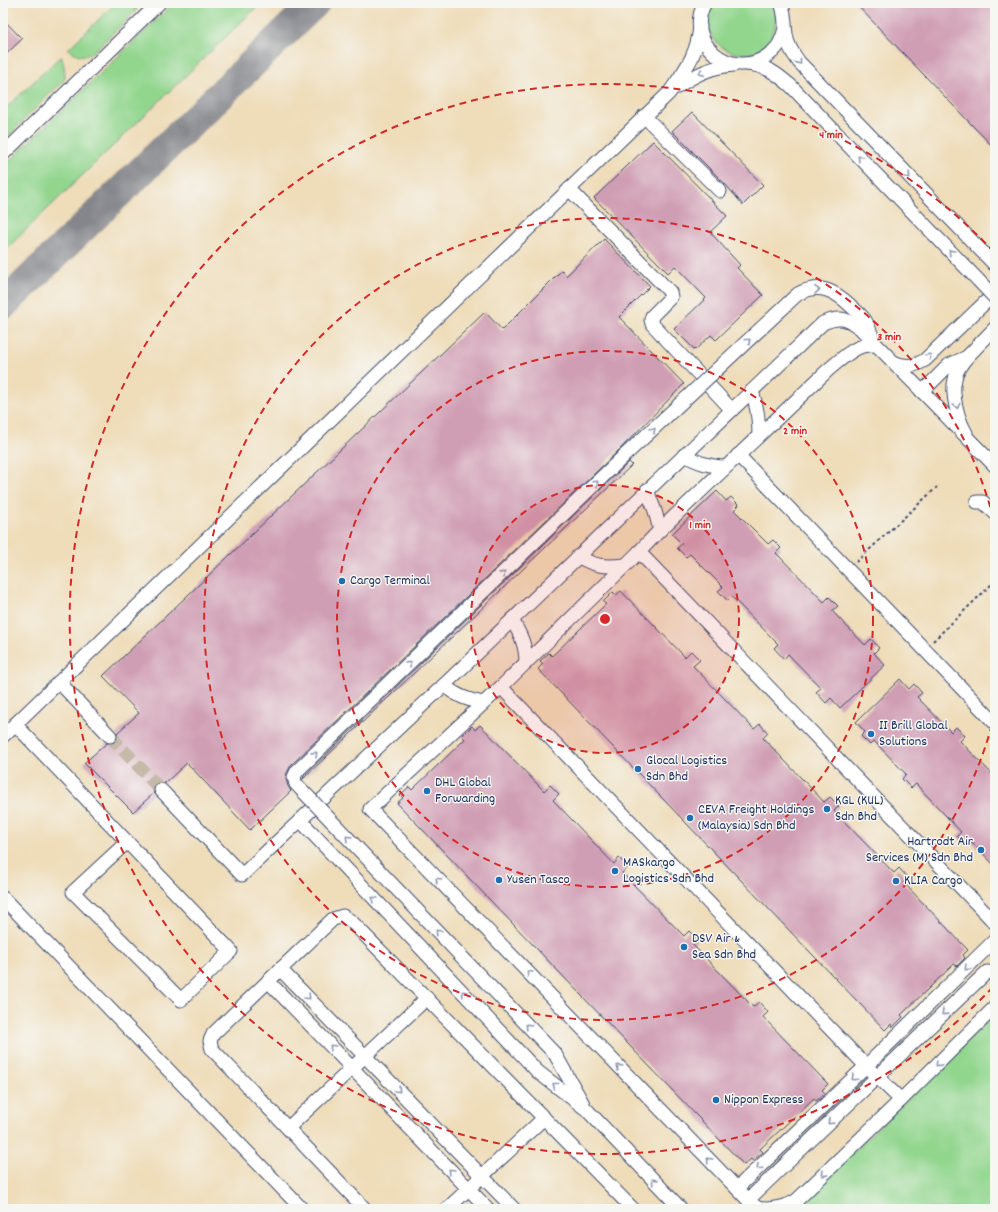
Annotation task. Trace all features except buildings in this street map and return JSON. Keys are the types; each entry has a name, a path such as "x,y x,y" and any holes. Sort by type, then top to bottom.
{"street":[{"path":"3,154 159,3"},
{"path":"698,3 703,37 708,48 727,62 759,66 780,76 995,298"},
{"path":"3,736 669,92 683,74 695,53 699,40 700,22 705,3"},
{"path":"781,3 788,44 799,62 994,264"},
{"path":"669,92 690,78 709,69 724,65 743,64 761,60 773,52 781,40 788,3"},
{"path":"644,116 720,191"},
{"path":"568,189 670,292 671,297 652,316 650,320 652,324 732,410"},
{"path":"586,1109 555,1054 296,784 294,777 297,771 624,456 797,295 813,289 823,289 841,297 865,320 876,345"},
{"path":"893,362 909,366 925,360 995,293"},
{"path":"161,790 242,875 444,685 823,323 837,318 844,319 860,328 995,466"},
{"path":"972,443 961,424 955,403 954,379 959,367 967,357 995,328"},
{"path":"876,345 857,348 828,370 660,530 501,687 370,809 736,1188 750,1205 759,1208 767,1209 791,1204 797,1200 995,1007"},
{"path":"922,392 950,365 967,357"},
{"path":"752,390 759,418 759,435"},
{"path":"684,455 696,462 710,466 725,467"},
{"path":"738,455 995,723"},
{"path":"647,490 660,530"},
{"path":"977,502 983,502 995,513"},
{"path":"639,552 995,922"},
{"path":"578,556 588,563 599,566 611,567 625,565"},
{"path":"512,620 522,639 526,651 526,663"},
{"path":"59,682 110,736"},
{"path":"444,685 462,698 483,703"},
{"path":"501,687 866,1066 901,1100"},
{"path":"15,724 231,951 181,1000 73,892 127,842"},
{"path":"300,820 538,1072 586,1109 681,1209"},
{"path":"3,898 302,1209"},
{"path":"365,1209 212,1049 210,1041 213,1034 333,919 343,916 351,921 633,1209"},
{"path":"736,1188 866,1066 995,940"},
{"path":"280,970 514,1209"},
{"path":"750,1205 877,1077 987,972 995,972"},
{"path":"268,981 488,1209"},
{"path":"288,1128 426,998"},
{"path":"446,1209 544,1118"}],"path":[{"path":"848,570 937,487"},
{"path":"924,649 995,581"}],"green space":[{"path":"116,3 136,3 136,11 91,54 79,55 68,49"},
{"path":"174,3 261,3 3,252 3,167"},
{"path":"714,3 771,3 776,16 774,30 765,44 754,52 741,54 728,51 717,43 710,32 708,18"},
{"path":"61,56 65,79 7,137 3,138 3,111"},
{"path":"995,1014 995,1209 794,1209"}],"taxiway":[{"path":"3,305 315,3"}],"tunnel":[{"path":"110,736 161,790"}],"place":[{"name":"Cargo Terminal","path":"342,581"},
{"name":"II Brill Global Solutions","path":"871,734"},
{"name":"Glocal Logistics Sdn Bhd","path":"638,769"},
{"name":"DHL Global Forwarding","path":"427,791"},
{"name":"KGL (KUL) Sdn Bhd","path":"827,809"},
{"name":"CEVA Freight Holdings (Malaysia) Sdn Bhd","path":"690,818"},
{"name":"Hartrodt Air Services (M) Sdn Bhd","path":"981,850"},
{"name":"MASkargo Logistics Sdn Bhd","path":"615,871"},
{"name":"Yusen Tasco","path":"499,880"},
{"name":"KLIA Cargo","path":"896,881"},
{"name":"DSV Air & Sea Sdn Bhd","path":"684,947"},
{"name":"Nippon Express","path":"716,1100"}]}
